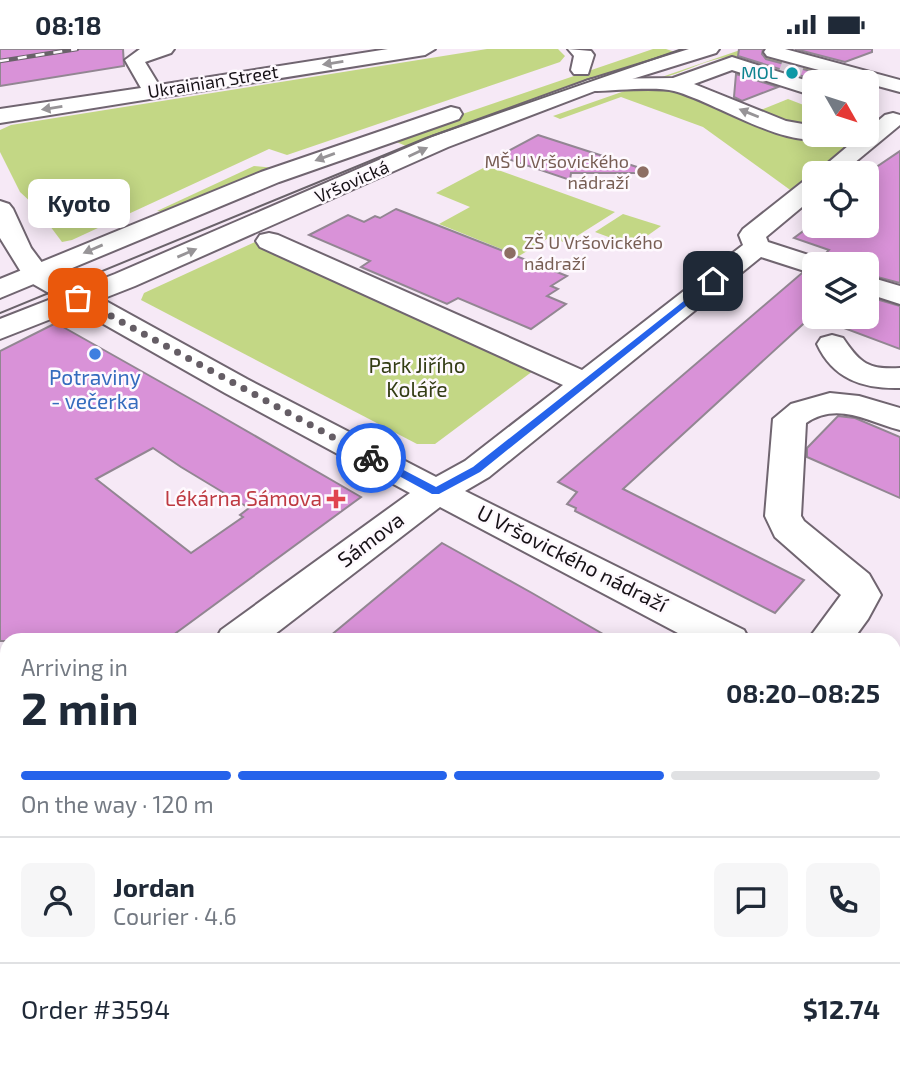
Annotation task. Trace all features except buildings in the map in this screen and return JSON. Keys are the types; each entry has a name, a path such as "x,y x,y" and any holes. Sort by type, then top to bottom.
{"street":[{"path":"154,92 136,67 135,60 143,54 164,49"},
{"name":"Ukrainian Street","path":"0,116 425,49"},
{"name":"Vršovická","path":"0,289 270,177 637,49"},
{"name":"Vršovická","path":"0,330 381,170 584,68 709,49"},
{"path":"765,49 825,70"},
{"path":"675,84 732,63 753,61 779,68"},
{"path":"732,63 802,80"},
{"path":"584,68 675,84 780,126 802,131"},
{"path":"839,161 894,99"},
{"path":"802,195 752,235 757,247 802,262"},
{"name":"U Vršovického nádraží","path":"0,210 18,249 36,274 436,492 474,508 714,633"},
{"path":"268,241 583,382"},
{"name":"Sámova","path":"247,633 436,492 477,469 583,382 757,247"},
{"path":"879,288 900,295"},
{"path":"832,344 835,352 858,374 880,380 900,378"},
{"path":"834,633 854,609 861,595 855,585 788,528 783,516 790,419 801,409 818,404 846,403 879,410 900,420"}],"green space":[{"path":"487,49 558,49 565,56 560,62 287,155 269,149 72,240 62,242 35,206 20,192 0,152 0,130 11,125"},
{"path":"653,49 678,53 411,148 389,139"},
{"path":"743,49 822,70 802,70 802,73 749,58 729,57 656,79"},
{"path":"636,87 664,87 802,131 802,147 849,147 832,161 802,161 802,185 793,192 703,127 621,97 560,119 553,116"},
{"path":"788,99 802,104 802,125 786,122 758,111"},
{"path":"254,166 276,168 163,212 157,211"},
{"path":"487,166 615,212 566,243 550,237 519,256 439,224 470,207 436,193"},
{"path":"623,214 661,226 633,246 595,232"},
{"name":"Park Jiřího Koláře","path":"255,242 537,368 435,444 417,444 141,300 144,293"}],"tunnel":[{"path":"780,68 802,76"}],"tram line":[{"path":"0,313 426,138 682,49"}],"railway":[{"path":"0,61 77,49"}],"way so far":[{"path":"78,298 371,458"}],"place":[{"name":"MOL","path":"792,73"},
{"name":"MŠ U Vršovického nádraží","path":"643,172"},
{"name":"ZŠ U Vršovického nádraží","path":"510,253"},
{"name":"Kyoto","path":"78,298"},
{"name":"Potraviny - večerka","path":"95,354"},
{"name":"Lékárna Sámova","path":"336,499"}],"route":[{"path":"371,458 436,492 477,469 713,281"}]}
